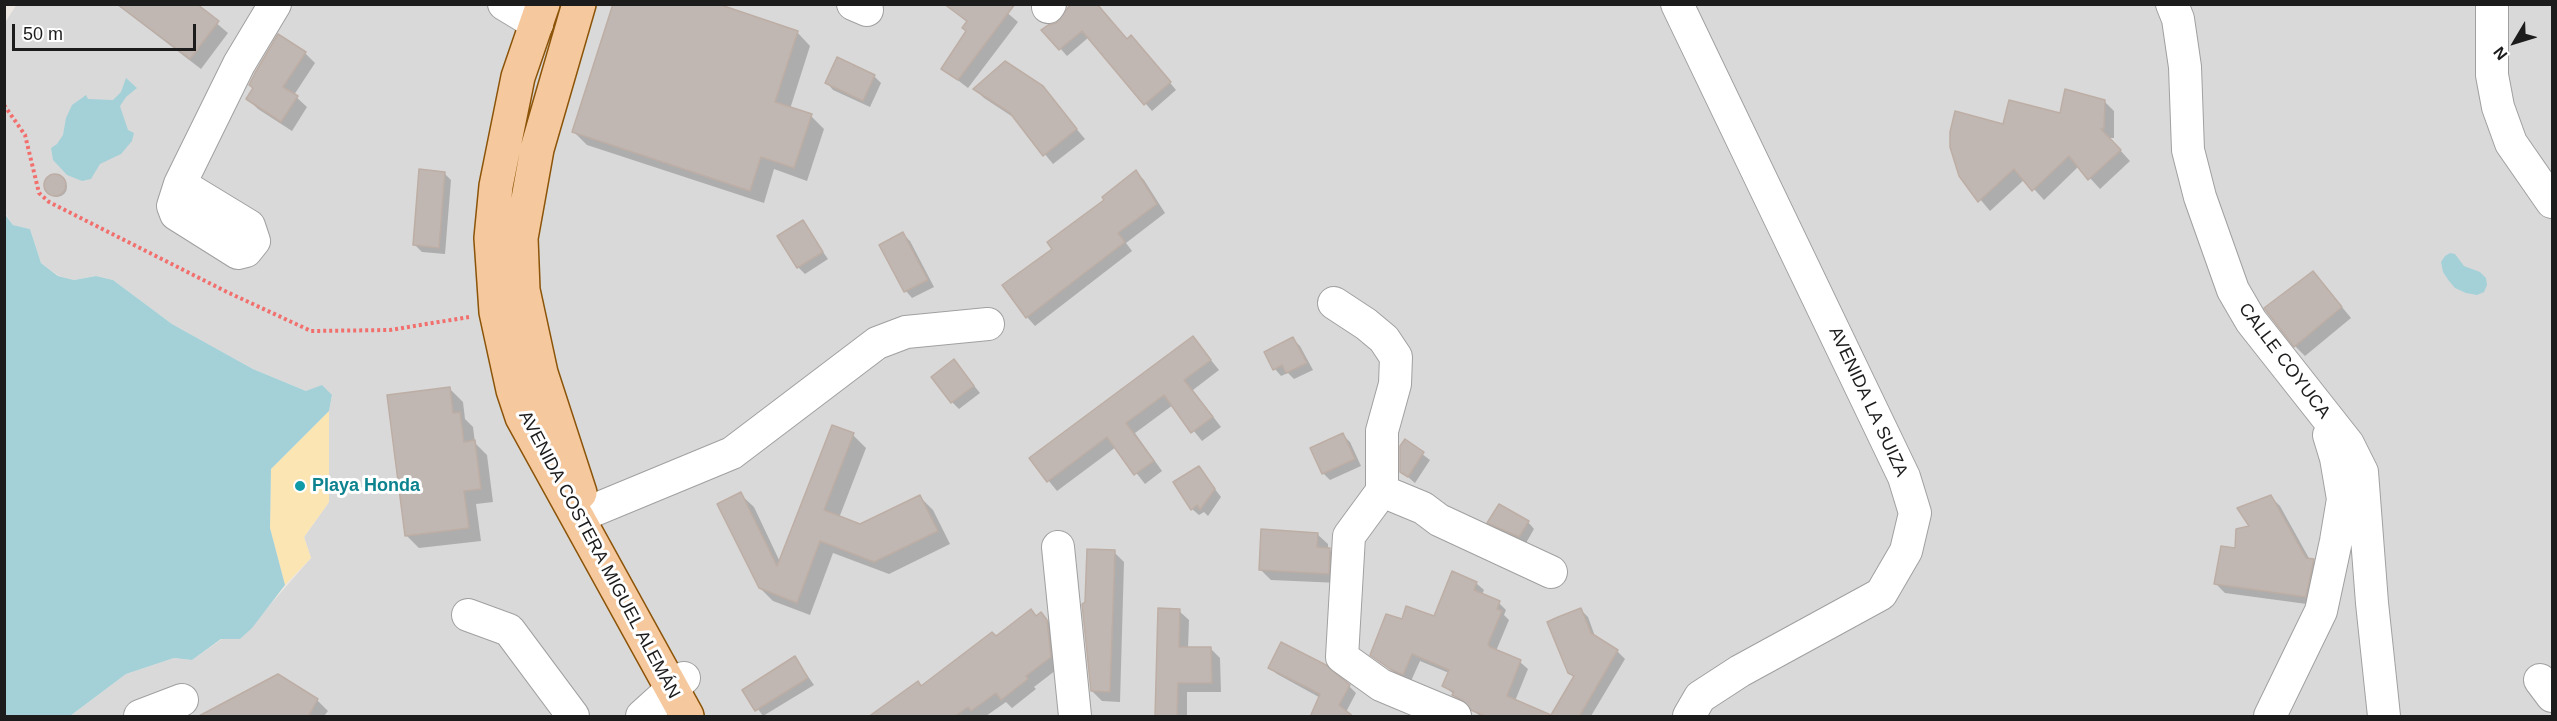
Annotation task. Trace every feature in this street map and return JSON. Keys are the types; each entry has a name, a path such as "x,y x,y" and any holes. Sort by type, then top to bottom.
{"main road":[{"name":"AVENIDA COSTERA MIGUEL ALEMÁN","path":"579,4 537,149 521,238 523,290 541,373 587,513 677,683 687,717"},
{"name":"AVENIDA COSTERA MIGUEL ALEMÁN","path":"540,14 518,77 496,186 491,238 496,312 513,390 522,417 677,683 706,717"}],"street":[{"path":"180,183 239,64 275,4"},
{"path":"504,4 540,14"},
{"name":"AVENIDA LA SUIZA","path":"1677,4 1904,477 1915,513 1906,551 1881,594 1740,671 1700,698 1689,717"},
{"name":"CALLE COYUCA","path":"2172,4 2178,19 2186,66 2188,150 2217,249 2233,290 2251,321 2348,444 2362,472 2384,717"},
{"path":"2492,4 2492,75 2498,107 2511,142 2553,202"},
{"path":"1334,303 1384,339 1396,357 1395,384 1382,431 1383,491 1348,536 1342,657 1381,685 1455,717"},
{"path":"587,513 732,453 877,343 906,332 988,324"},
{"path":"2270,717 2321,611 2338,531 2343,499 2336,458 2323,414"},
{"path":"1383,491 1423,508 1439,520 1551,572"},
{"path":"1058,548 1076,717"},
{"path":"468,615 509,630 573,717"},
{"path":"642,717 677,683"},
{"path":"140,717 182,700"}],"shaded area":[{"path":"17,4 2552,5 2552,716 70,716 126,674 174,658 192,660 222,639 240,639 311,558 304,537 329,502 329,411 332,396 306,391 253,369 172,324 113,280 96,276 74,280 59,276 41,263 30,229 13,225 5,213 4,24"}],"sand":[{"name":"Playa Honda","path":"329,411 329,502 304,537 311,558 285,585 270,528 271,469"}],"water":[{"path":"126,78 137,88 126,97 120,106 128,130 134,133 132,141 121,154 100,164 91,179 82,181 67,175 53,160 51,148 63,135 66,118 72,105 86,95 88,99 113,100 121,92"},
{"path":"4,213 13,225 30,229 41,263 58,276 74,280 96,276 113,280 172,324 253,369 306,391 322,385 332,395 329,411 271,469 270,528 285,585 252,628 240,639 221,639 192,660 174,658 126,674 70,716 5,716"},
{"path":"2450,253 2455,254 2464,266 2480,272 2486,278 2487,285 2484,292 2477,295 2455,288 2443,272 2441,262"}],"building":[{"path":"117,4 197,4 219,21 190,59"},
{"path":"613,4 718,4 798,31 775,102 812,114 794,168 761,157 750,191 572,132"},
{"path":"944,4 1015,4 958,80 941,69 966,31 962,28 967,21"},
{"path":"1071,4 1097,4 1127,39 1131,35 1171,82 1144,105 1082,31 1059,50 1041,30 1056,23"},
{"path":"278,34 306,52 283,87 298,96 281,122 246,99 253,88 249,85"},
{"path":"837,57 875,75 863,101 825,83"},
{"path":"1005,61 1043,86 1077,129 1043,156 1010,113 973,89"},
{"path":"2065,89 2105,100 2104,128 2101,129 2121,150 2088,180 2069,156 2032,191 2014,169 1978,202 1959,176 1950,147 1950,132 1955,111 2003,124 2009,100 2060,113"},
{"path":"419,169 445,172 439,248 413,245"},
{"path":"1136,170 1157,204 1118,233 1125,242 1026,318 1002,285 1052,249 1047,242 1104,200 1102,197"},
{"path":"55,174 63,177 66,185 63,193 55,196 47,193 44,185 47,177"},
{"path":"803,220 823,252 797,268 777,236"},
{"path":"903,232 928,280 904,292 879,245"},
{"path":"2313,271 2342,307 2294,347 2264,308"},
{"path":"1193,336 1211,360 1184,380 1213,417 1191,433 1164,395 1126,423 1154,461 1134,475 1107,437 1047,482 1029,458"},
{"path":"1293,337 1307,363 1286,373 1282,365 1273,370 1264,352"},
{"path":"954,359 974,386 951,403 931,377"},
{"path":"450,387 453,413 460,412 464,442 475,440 481,489 464,491 469,528 405,536 387,395"},
{"path":"832,425 854,433 824,510 860,524 920,495 938,531 874,562 820,541 797,603 759,588 717,504 741,492 777,566"},
{"path":"1343,433 1355,459 1322,474 1310,448"},
{"path":"1405,439 1424,452 1408,477 1400,472 1400,446"},
{"path":"1199,466 1215,489 1200,510 1197,505 1191,510 1173,482"},
{"path":"2271,495 2306,558 2314,559 2306,597 2214,584 2221,546 2235,548 2236,529 2249,526 2237,508"},
{"path":"1499,504 1529,521 1519,537 1487,523"},
{"path":"1261,529 1318,533 1317,547 1330,548 1329,574 1259,570"},
{"path":"1087,549 1115,550 1110,692 1091,691 1082,604 1085,602"},
{"path":"1452,571 1477,582 1474,590 1500,601 1497,609 1502,611 1488,644 1490,647 1521,660 1507,696 1551,715 1574,676 1568,673 1547,622 1558,617 1581,608 1591,633 1618,650 1579,717 1487,717 1471,710 1462,700 1452,695 1454,692 1442,686 1449,670 1412,654 1403,675 1370,655 1386,614 1402,619 1406,606 1434,616"},
{"path":"1158,608 1180,609 1179,647 1211,647 1212,683 1178,683 1177,717 1155,717"},
{"path":"1031,609 1036,616 1041,612 1047,620 1051,657 1026,676 1028,679 1001,700 996,693 971,711 968,707 954,717 868,717 918,681 921,686 992,632 996,636"},
{"path":"1281,642 1326,665 1350,685 1339,705 1354,717 1310,717 1320,694 1268,668"},
{"path":"795,656 808,678 755,711 742,690"},
{"path":"278,674 318,699 308,717 197,717"}],"place":[{"name":"Playa Honda","path":"300,486"}]}
